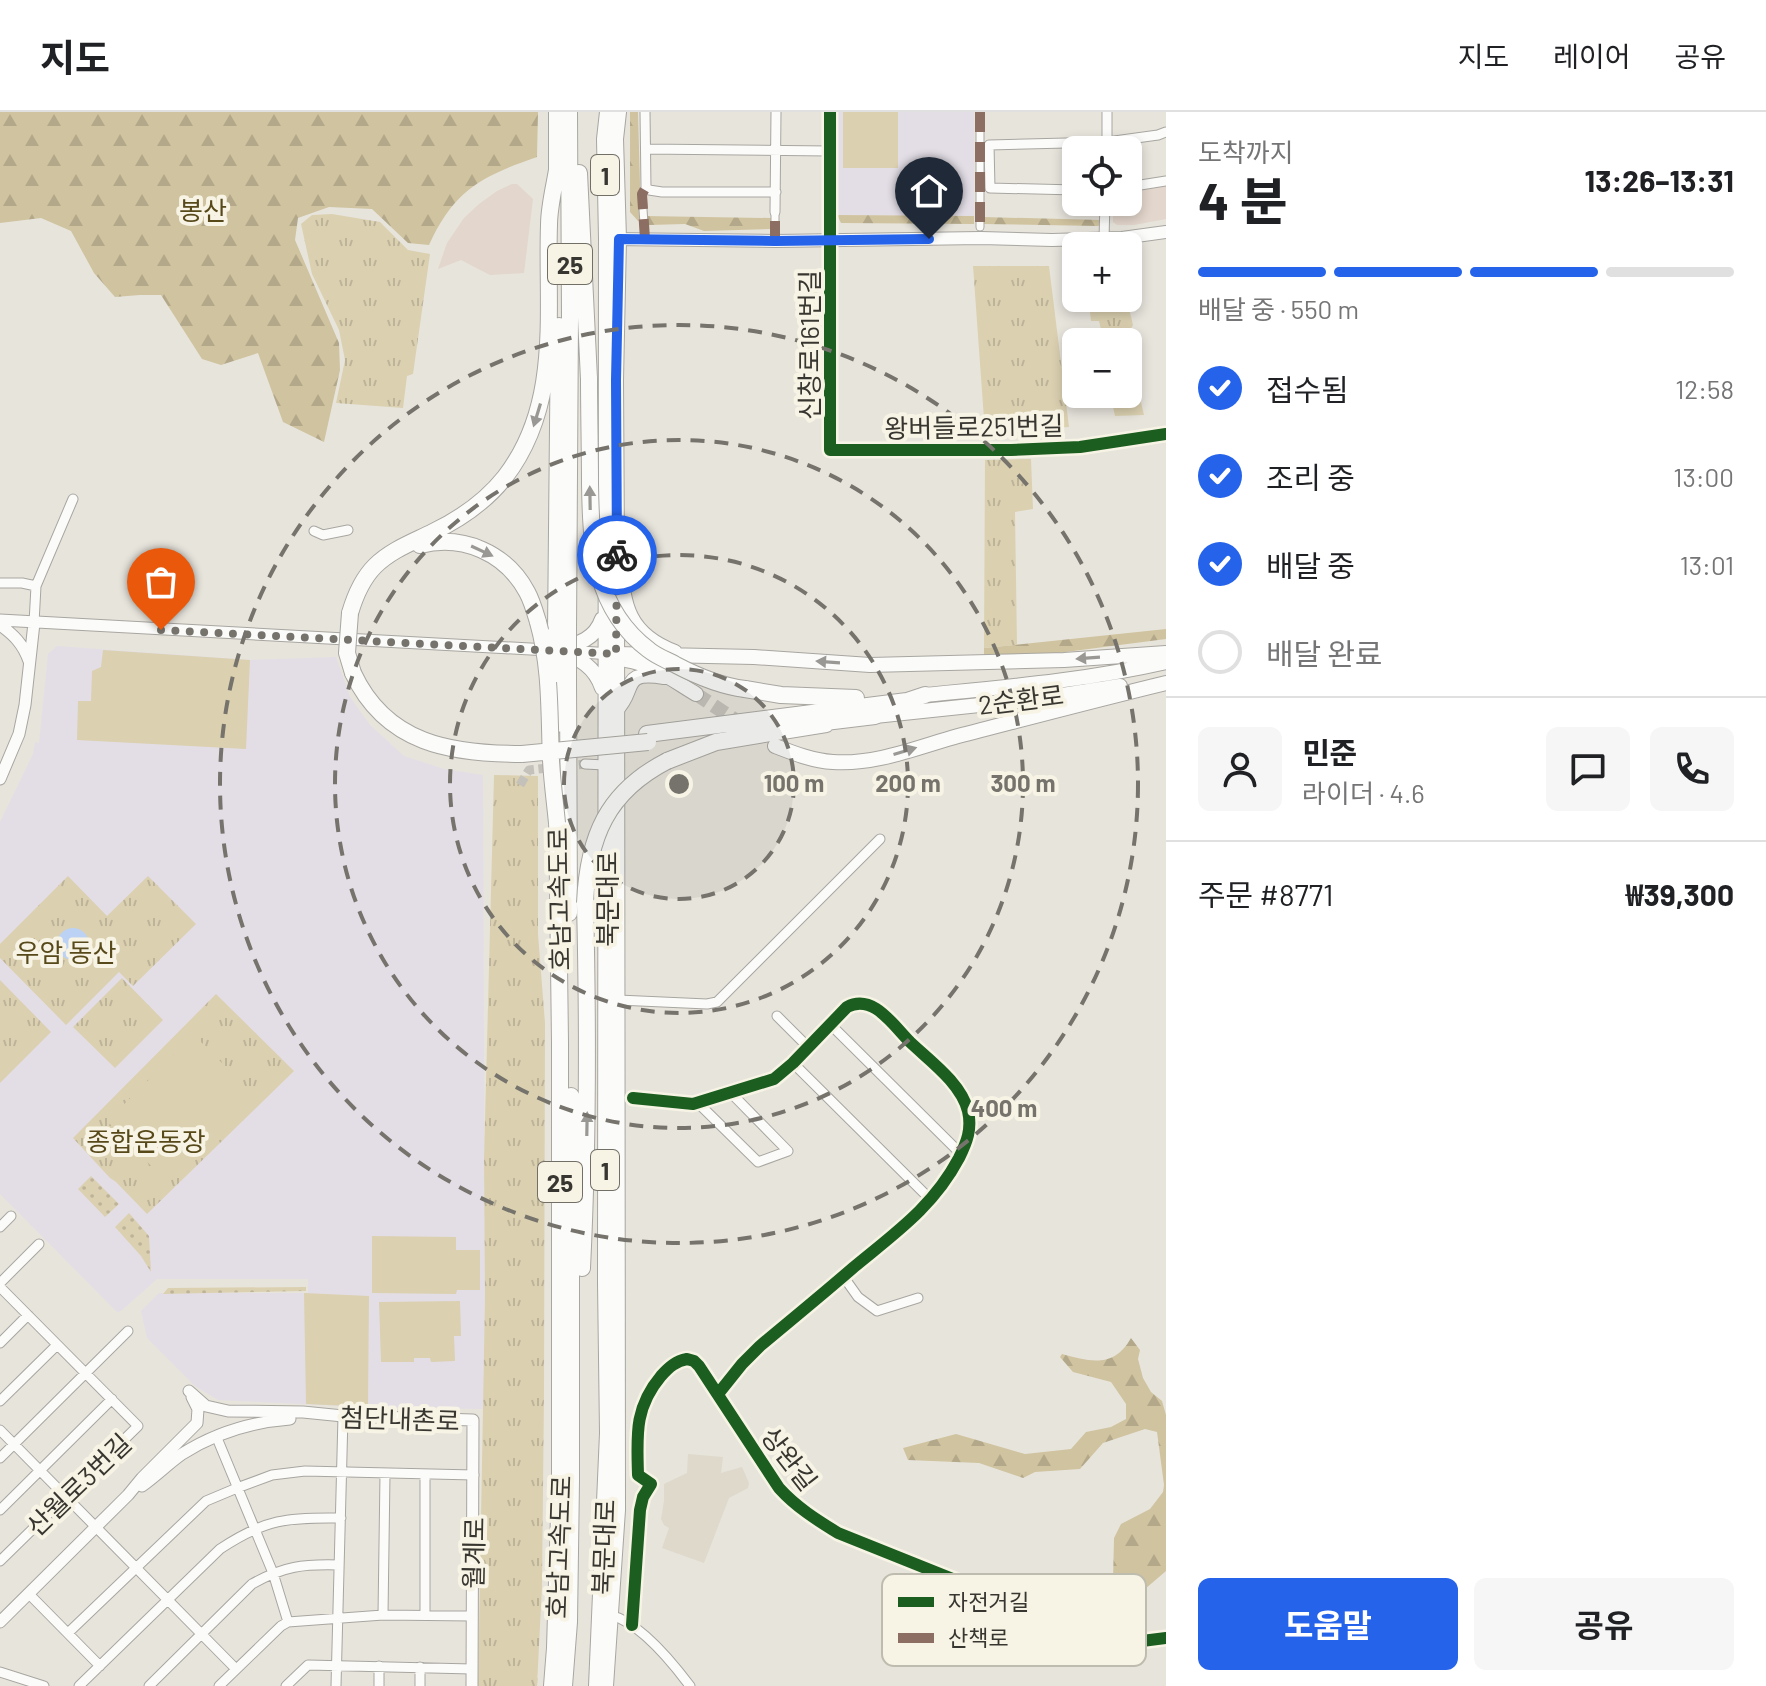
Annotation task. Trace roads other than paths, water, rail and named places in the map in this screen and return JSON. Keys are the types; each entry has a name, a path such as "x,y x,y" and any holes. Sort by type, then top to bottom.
{"highway":[{"name":"호남고속도로","path":"557,112 562,632 572,1144 569,1622 564,1686"},
{"name":"호남고속도로","path":"562,632 570,388 571,112"},
{"path":"571,112 577,131 589,379 593,555 600,584 627,630 650,651 701,677 732,687 781,695 830,698 925,695"},
{"path":"557,170 549,221 546,373 540,409 531,434 504,477 474,507 399,548 373,567 356,593 354,614 355,646 366,680 392,712 422,730 461,742 546,743 648,738 875,716"},
{"path":"354,614 377,574 387,563 418,545 448,541 464,543 507,566 527,593 546,653 557,823"},
{"name":"호남고속도로","path":"552,1686 560,1482 557,823 563,678"},
{"path":"648,738 907,701 925,695"},
{"path":"571,1481 578,1425 586,1183 588,1044 585,903 588,863 593,844 620,797 641,776 667,761 716,742 875,716"}],"main road":[{"name":"북문대로","path":"606,1686 616,1277 618,1000 610,707 617,540 616,380 612,239 604,139 607,112"},
{"name":"북문대로","path":"611,653 605,603 612,239 619,112"},
{"path":"1142,236 1165,234"},
{"path":"612,239 1062,239"},
{"path":"617,540 625,603 636,627 644,636 664,647 695,655"},
{"path":"551,650 592,636 601,622 605,603"},
{"path":"551,650 577,658 590,667 599,678 610,707 623,702 632,680 652,675 669,678"},
{"path":"611,653 870,665 1064,660 1166,653"},
{"path":"611,653 624,660 639,662 696,694"},
{"name":"2순환로","path":"925,695 1019,685 1166,662"},
{"path":"775,746 832,762 885,757 1166,681"},
{"name":"2순환로","path":"875,716 1037,699 1166,681"},
{"name":"북문대로","path":"596,1686 611,1509 605,1283 605,765 610,707"}],"street":[{"path":"645,112 646,187 642,194 645,239"},
{"path":"775,241 776,112"},
{"path":"830,112 831,240"},
{"path":"980,112 980,227"},
{"path":"1107,112 1107,136"},
{"path":"1142,138 1166,132"},
{"path":"1062,146 989,145 990,188 1062,190"},
{"path":"646,149 829,151"},
{"path":"1142,185 1166,181"},
{"path":"646,187 651,192 776,192"},
{"name":"신창로161번길","path":"830,450 831,240"},
{"name":"왕버들로251번길","path":"830,450 1080,447 1166,434"},
{"path":"0,779 19,734 25,705 36,586 73,499"},
{"path":"314,531 323,535 348,530"},
{"path":"0,583 36,586"},
{"path":"0,623 611,653"},
{"path":"0,623 22,645 30,664"},
{"path":"585,764 605,765"},
{"path":"618,1000 717,1002 880,839"},
{"path":"633,1098 698,1103 774,1079 854,1003 873,1005 950,1081 966,1103 970,1126 968,1138 945,1182 931,1200 909,1222 760,1346 718,1394"},
{"path":"777,1016 808,1047"},
{"path":"830,1024 961,1154"},
{"path":"793,1063 931,1200"},
{"path":"698,1103 758,1162 788,1151 731,1093"},
{"path":"0,1227 11,1216"},
{"path":"0,1285 39,1244"},
{"path":"843,1276 858,1297 877,1311 918,1298"},
{"name":"산월로3번길","path":"0,1285 138,1426 0,1561"},
{"path":"0,1343 28,1315"},
{"path":"0,1458 128,1331"},
{"path":"0,1401 57,1345"},
{"name":"상완길","path":"632,1625 640,1510 651,1484 638,1475 638,1422 645,1399 659,1378 672,1365 687,1359 699,1366 768,1473 789,1499 838,1533 940,1574"},
{"path":"189,1391 206,1406 215,1409 226,1420 226,1429 217,1436 202,1435 197,1428 198,1409 189,1391"},
{"path":"0,1510 112,1399"},
{"path":"0,1622 128,1495 203,1411 327,1415"},
{"path":"128,1495 180,1456 217,1436 245,1425 327,1415"},
{"name":"첨단내촌로","path":"327,1415 473,1420"},
{"path":"336,1686 343,1416"},
{"name":"월계로","path":"472,1686 473,1420"},
{"path":"0,1430 235,1668"},
{"path":"217,1436 273,1573 288,1622"},
{"path":"68,1633 206,1501 237,1488 272,1475 305,1471 474,1475"},
{"path":"383,1615 385,1474"},
{"path":"425,1475 425,1615"},
{"path":"611,1509 640,1510"},
{"path":"79,1686 220,1549 255,1528 278,1520 341,1518"},
{"path":"149,1686 252,1584 273,1573 305,1564 339,1565"},
{"path":"29,1594 100,1666"},
{"path":"219,1686 288,1622 383,1615 472,1616"},
{"path":"610,1615 619,1617 646,1637 690,1686"},
{"name":"상완길","path":"1146,1640 1166,1638"},
{"path":"286,1686 308,1665 472,1669"},
{"path":"379,1666 379,1686"},
{"path":"420,1667 420,1686"},
{"path":"0,1672 44,1686"}],"water":[{"path":"73,928 84,933 89,944 84,955 73,960 62,955 57,944 62,933"}],"tunnel":[{"path":"696,694 743,725"},
{"path":"520,785 529,770 585,764"}],"park label":[{"name":"봉산","path":"203,209"},
{"name":"우암 동산","path":"66,951"},
{"name":"종합운동장","path":"146,1140"}]}
